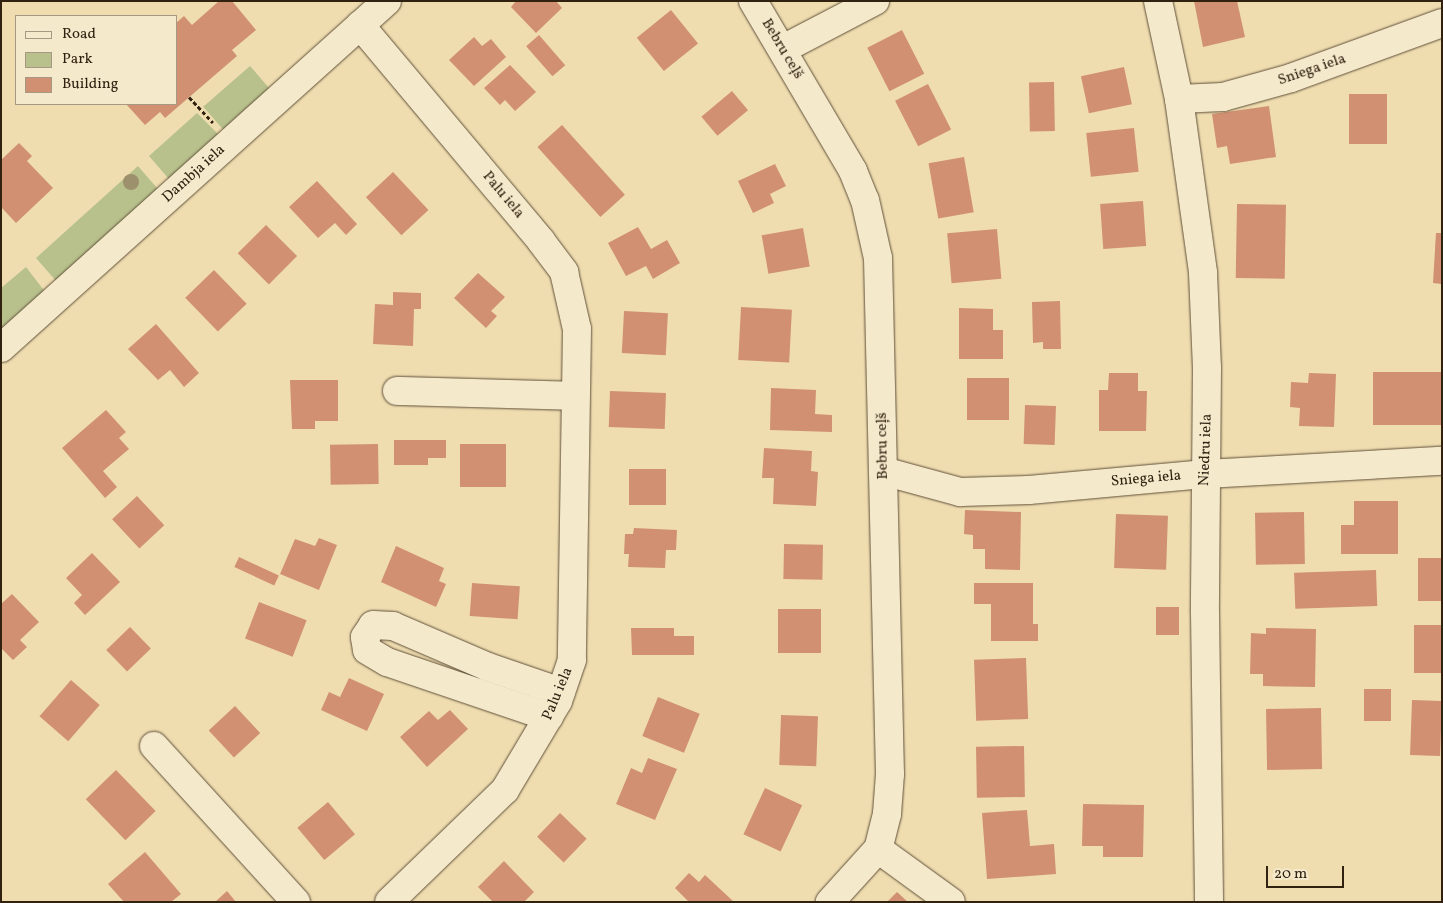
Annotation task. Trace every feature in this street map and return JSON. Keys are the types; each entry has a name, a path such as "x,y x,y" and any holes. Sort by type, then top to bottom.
{"street":[{"name":"Dambja iela","path":"1,348 388,1"},
{"name":"Bebru ceļš","path":"753,1 784,49 853,171 873,229 878,258 890,774 887,814 878,849 830,902"},
{"path":"784,49 875,1"},
{"name":"Niedru iela","path":"1158,1 1179,99 1203,273 1207,368 1206,474 1210,902"},
{"name":"Sniega iela","path":"1179,99 1224,97 1291,78 1442,23"},
{"name":"Palu iela","path":"360,25 541,240 564,272 577,328 574,396 572,660 561,692 549,717 505,790 389,902"},
{"path":"397,391 574,396"},
{"name":"Sniega iela","path":"883,471 960,492 1029,490 1206,474 1442,461"},
{"path":"549,717 387,662 366,650 365,637 373,625 393,626 488,667 561,692"},
{"path":"154,746 296,902"},
{"path":"878,849 951,902"}],"path":[{"path":"189,97 231,142"}],"green space":[{"path":"250,66 270,89 223,129 203,107"},
{"path":"197,113 220,136 174,180 168,178 149,156"},
{"path":"138,166 157,188 157,193 57,282 36,258"},
{"path":"26,267 46,293 1,337 1,288"}],"building":[{"path":"219,1 232,1 256,30 232,50 237,56 165,118 160,112 145,125 127,105 178,105 178,21 184,16 192,25"},
{"path":"516,1 556,1 562,8 536,33 511,7"},
{"path":"1194,1 1237,1 1245,37 1203,47"},
{"path":"671,10 698,43 664,71 637,38"},
{"path":"902,30 924,74 889,91 867,48"},
{"path":"539,35 565,65 552,76 526,46"},
{"path":"474,37 482,46 491,39 506,57 474,86 449,60"},
{"path":"510,65 536,92 515,111 505,100 500,105 484,88"},
{"path":"1124,67 1132,104 1089,113 1081,76"},
{"path":"1029,82 1054,82 1055,131 1030,131"},
{"path":"928,84 951,129 918,146 895,101"},
{"path":"732,91 748,110 717,136 701,117"},
{"path":"1349,94 1387,94 1387,144 1349,144"},
{"path":"1269,106 1276,157 1230,164 1227,146 1217,148 1212,114"},
{"path":"562,125 625,195 600,217 537,147"},
{"path":"1134,128 1139,172 1091,177 1086,133"},
{"path":"19,143 32,156 27,161 53,188 16,223 1,207 1,160"},
{"path":"964,157 974,212 938,218 929,163"},
{"path":"775,164 786,186 770,194 774,203 753,213 738,181"},
{"path":"393,172 428,210 401,235 366,197"},
{"path":"317,181 357,224 346,235 335,223 318,238 289,207"},
{"path":"1143,201 1146,246 1103,249 1100,204"},
{"path":"1237,204 1286,205 1285,279 1236,278"},
{"path":"266,225 297,256 269,284 238,253"},
{"path":"638,227 651,249 667,240 680,263 653,279 646,266 626,276 608,243"},
{"path":"803,228 810,266 768,274 762,235"},
{"path":"997,229 1001,279 952,283 947,233"},
{"path":"1436,233 1442,233 1442,284 1433,283"},
{"path":"214,270 247,304 218,332 185,298"},
{"path":"478,273 505,297 491,311 497,316 486,328 454,298"},
{"path":"393,292 421,293 421,309 414,309 413,346 373,344 375,304 393,305"},
{"path":"1060,301 1061,349 1043,349 1043,342 1033,343 1032,302"},
{"path":"741,307 792,310 789,363 738,360"},
{"path":"959,308 993,309 993,330 1003,330 1003,359 959,359"},
{"path":"624,311 668,313 666,355 622,353"},
{"path":"156,324 199,373 184,387 170,370 158,380 128,349"},
{"path":"1373,372 1442,372 1442,425 1373,425"},
{"path":"1109,373 1138,373 1138,391 1147,391 1146,431 1099,431 1099,390 1108,390"},
{"path":"1309,373 1336,374 1334,427 1299,426 1300,408 1290,407 1291,382 1308,383"},
{"path":"967,378 1009,378 1009,420 967,420"},
{"path":"290,380 338,380 338,421 315,421 315,429 292,429"},
{"path":"771,388 816,390 815,414 832,415 832,432 770,430"},
{"path":"610,391 666,393 665,429 609,427"},
{"path":"1025,405 1056,406 1055,445 1024,444"},
{"path":"106,410 126,432 119,438 129,449 103,471 117,487 105,498 62,448"},
{"path":"394,440 446,440 446,458 428,458 428,465 394,465"},
{"path":"378,444 379,484 331,485 330,445"},
{"path":"460,444 506,444 506,487 460,487"},
{"path":"764,448 812,451 811,471 818,472 816,506 773,504 774,478 762,478"},
{"path":"629,469 666,469 666,505 629,505"},
{"path":"137,496 164,525 139,548 112,519"},
{"path":"1354,501 1398,501 1398,554 1341,554 1341,525 1354,525"},
{"path":"965,510 1021,512 1020,570 985,569 985,549 973,549 973,535 964,534"},
{"path":"1304,512 1305,564 1256,565 1255,513"},
{"path":"1116,514 1168,516 1166,570 1114,568"},
{"path":"634,528 677,530 676,550 666,550 665,568 628,567 629,554 624,554 625,534 633,534"},
{"path":"319,538 337,545 319,590 280,574 295,539 315,546"},
{"path":"784,544 823,545 822,580 783,579"},
{"path":"396,546 444,568 439,581 446,584 436,607 381,582"},
{"path":"92,553 120,582 85,615 74,603 82,595 66,578"},
{"path":"239,557 279,576 274,586 234,567"},
{"path":"1418,558 1442,558 1442,601 1418,601"},
{"path":"1376,570 1377,606 1295,609 1294,573"},
{"path":"472,583 520,586 518,619 470,616"},
{"path":"974,583 1033,583 1033,624 1038,624 1038,641 991,641 991,604 974,604"},
{"path":"12,594 39,622 20,640 27,647 13,660 1,648 1,604"},
{"path":"259,602 307,620 293,657 245,638"},
{"path":"1156,607 1179,607 1179,635 1156,635"},
{"path":"778,609 821,609 821,653 778,653"},
{"path":"1414,625 1442,625 1442,673 1414,673"},
{"path":"130,627 151,649 127,672 106,650"},
{"path":"631,628 674,628 674,636 694,636 694,655 632,655"},
{"path":"1266,628 1316,629 1315,687 1263,686 1263,674 1250,674 1251,633 1266,634"},
{"path":"1026,658 1028,719 976,721 974,660"},
{"path":"349,678 384,694 367,731 321,710 329,692 340,697"},
{"path":"71,680 100,705 68,741 40,716"},
{"path":"1364,689 1391,689 1391,721 1364,721"},
{"path":"658,697 700,714 684,753 642,736"},
{"path":"1412,700 1442,701 1440,756 1410,755"},
{"path":"235,706 260,733 234,758 209,731"},
{"path":"1321,708 1322,769 1267,770 1266,709"},
{"path":"450,710 468,729 427,767 400,737 429,711 438,720"},
{"path":"781,715 818,716 816,766 779,765"},
{"path":"1024,746 1025,797 977,798 976,747"},
{"path":"648,758 677,769 655,820 616,804 631,768 642,773"},
{"path":"116,770 156,811 125,840 86,799"},
{"path":"765,788 802,805 781,852 743,834"},
{"path":"328,802 355,834 324,860 297,828"},
{"path":"1083,804 1144,805 1143,857 1103,857 1103,846 1082,846"},
{"path":"1027,810 1030,846 1054,844 1056,874 987,879 982,813"},
{"path":"560,813 587,839 564,862 537,837"},
{"path":"145,852 181,894 171,902 124,902 108,884"},
{"path":"504,861 534,892 524,902 493,902 478,887"},
{"path":"689,873 699,882 705,875 734,902 689,902 675,888"},
{"path":"227,891 236,902 215,902"},
{"path":"897,892 908,902 887,902"}]}
